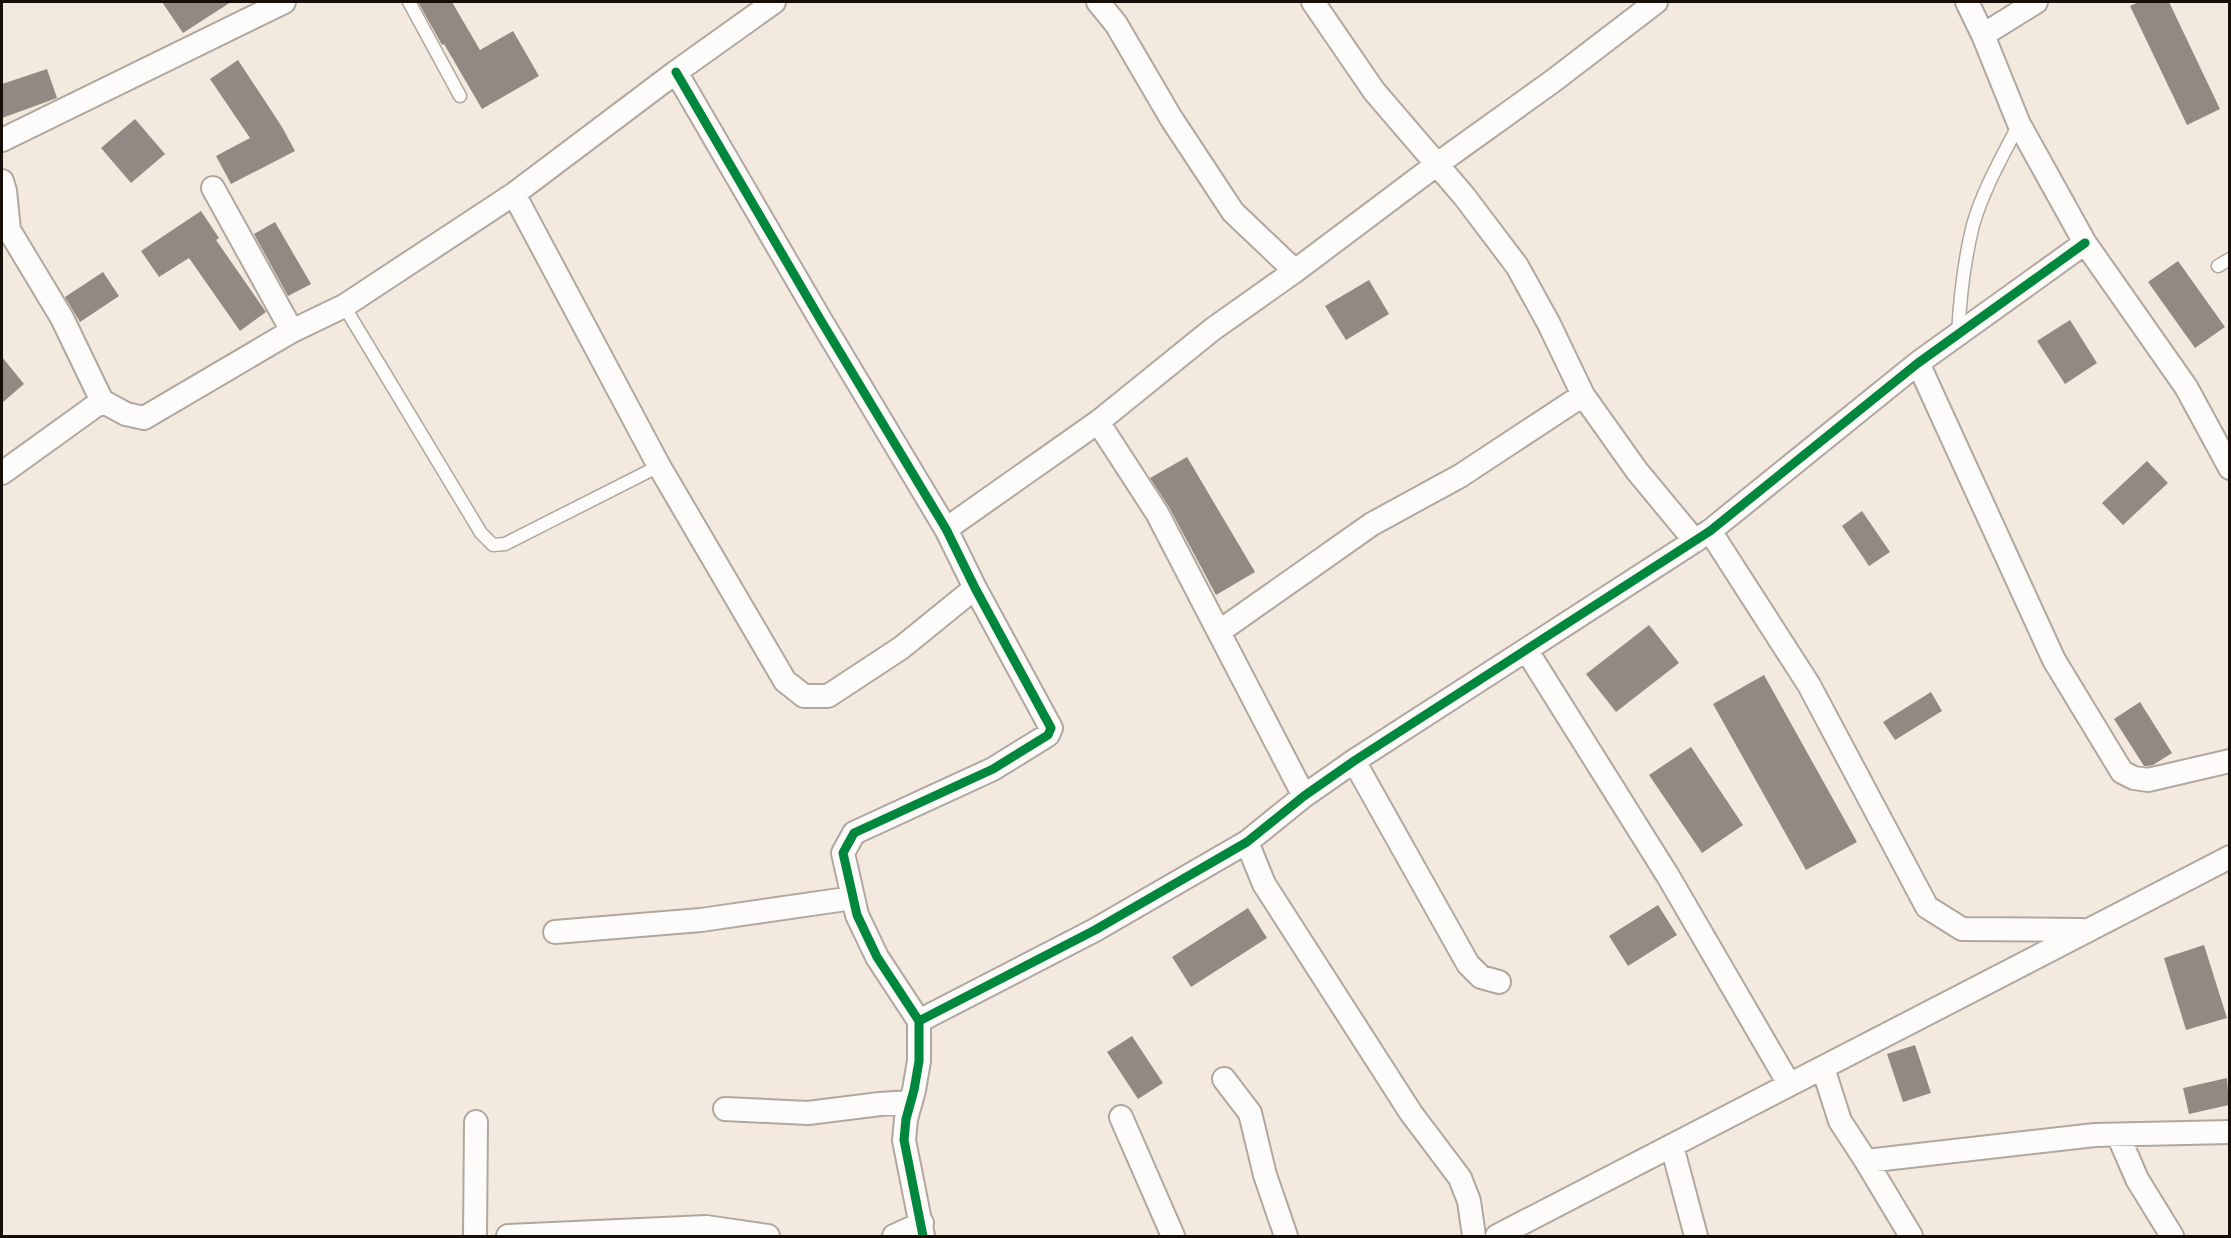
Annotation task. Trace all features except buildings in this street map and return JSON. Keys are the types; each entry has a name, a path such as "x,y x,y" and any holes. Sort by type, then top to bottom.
{"street":[{"path":"2,140 284,2"},
{"path":"2,181 5,191 5,231 62,318 102,401 126,414 144,418 292,331 344,306 514,195 676,72 750,8 774,2"},
{"path":"1098,2 1116,24 1171,118 1233,212 1295,271"},
{"path":"1313,2 1374,91 1464,196 1517,266 1549,324 1583,395 1637,471 1703,536 1809,685 1927,907 1962,929 2085,930"},
{"path":"946,529 1098,422 1213,329 1553,81 1656,2"},
{"path":"1967,2 2019,124 2085,243 2186,387 2229,468"},
{"path":"1983,35 2036,2"},
{"path":"676,72 946,529 975,588 1051,728 1050,732 993,769 854,833 843,853 857,915 878,957 919,1022 919,1061 906,1119 904,1140 923,1230 894,1236"},
{"path":"213,188 292,331"},
{"path":"514,195 658,466 785,681 804,696 828,696 901,648 975,588"},
{"path":"919,1022 1095,930 1247,842 1304,796 1354,761 1703,536 1918,363 2085,243"},
{"path":"1918,363 2054,660 2122,772 2134,778 2148,780 2229,761"},
{"path":"1220,632 1372,524 1460,476 1583,395"},
{"path":"2,473 102,401"},
{"path":"1098,422 1157,513 1304,796"},
{"path":"1527,651 1668,876 1789,1084"},
{"path":"1354,761 1468,964 1481,977 1499,982"},
{"path":"1247,842 1264,884 1411,1113 1460,1178 1469,1201 1474,1236"},
{"path":"1497,1236 2229,857"},
{"path":"555,932 701,920 853,898"},
{"path":"1823,1068 1840,1121 1911,1236"},
{"path":"1224,1079 1250,1113 1265,1175 1286,1236"},
{"path":"726,1109 808,1113 911,1102"},
{"path":"1121,1117 1173,1236"},
{"path":"475,1236 476,1122"},
{"path":"1866,1161 2095,1135 2229,1132"},
{"path":"2118,1135 2137,1179 2172,1236"},
{"path":"1672,1146 1696,1236"},
{"path":"508,1236 706,1227 768,1236"}],"lane":[{"path":"409,2 460,96"},
{"path":"1958,335 1961,287 1974,223 1993,176 2019,124"},
{"path":"2218,266 2229,259"},
{"path":"344,306 481,533 493,544 505,544 658,466"}],"cycle path":[{"path":"676,72 946,529 975,588 1051,728 1048,735 993,769 854,833 843,853 857,915 877,957 919,1021 919,1061 906,1119 904,1140 923,1236"},
{"path":"919,1021 1095,930 1247,842 1304,796 1354,761 1710,531 1918,363 2085,243"}]}
